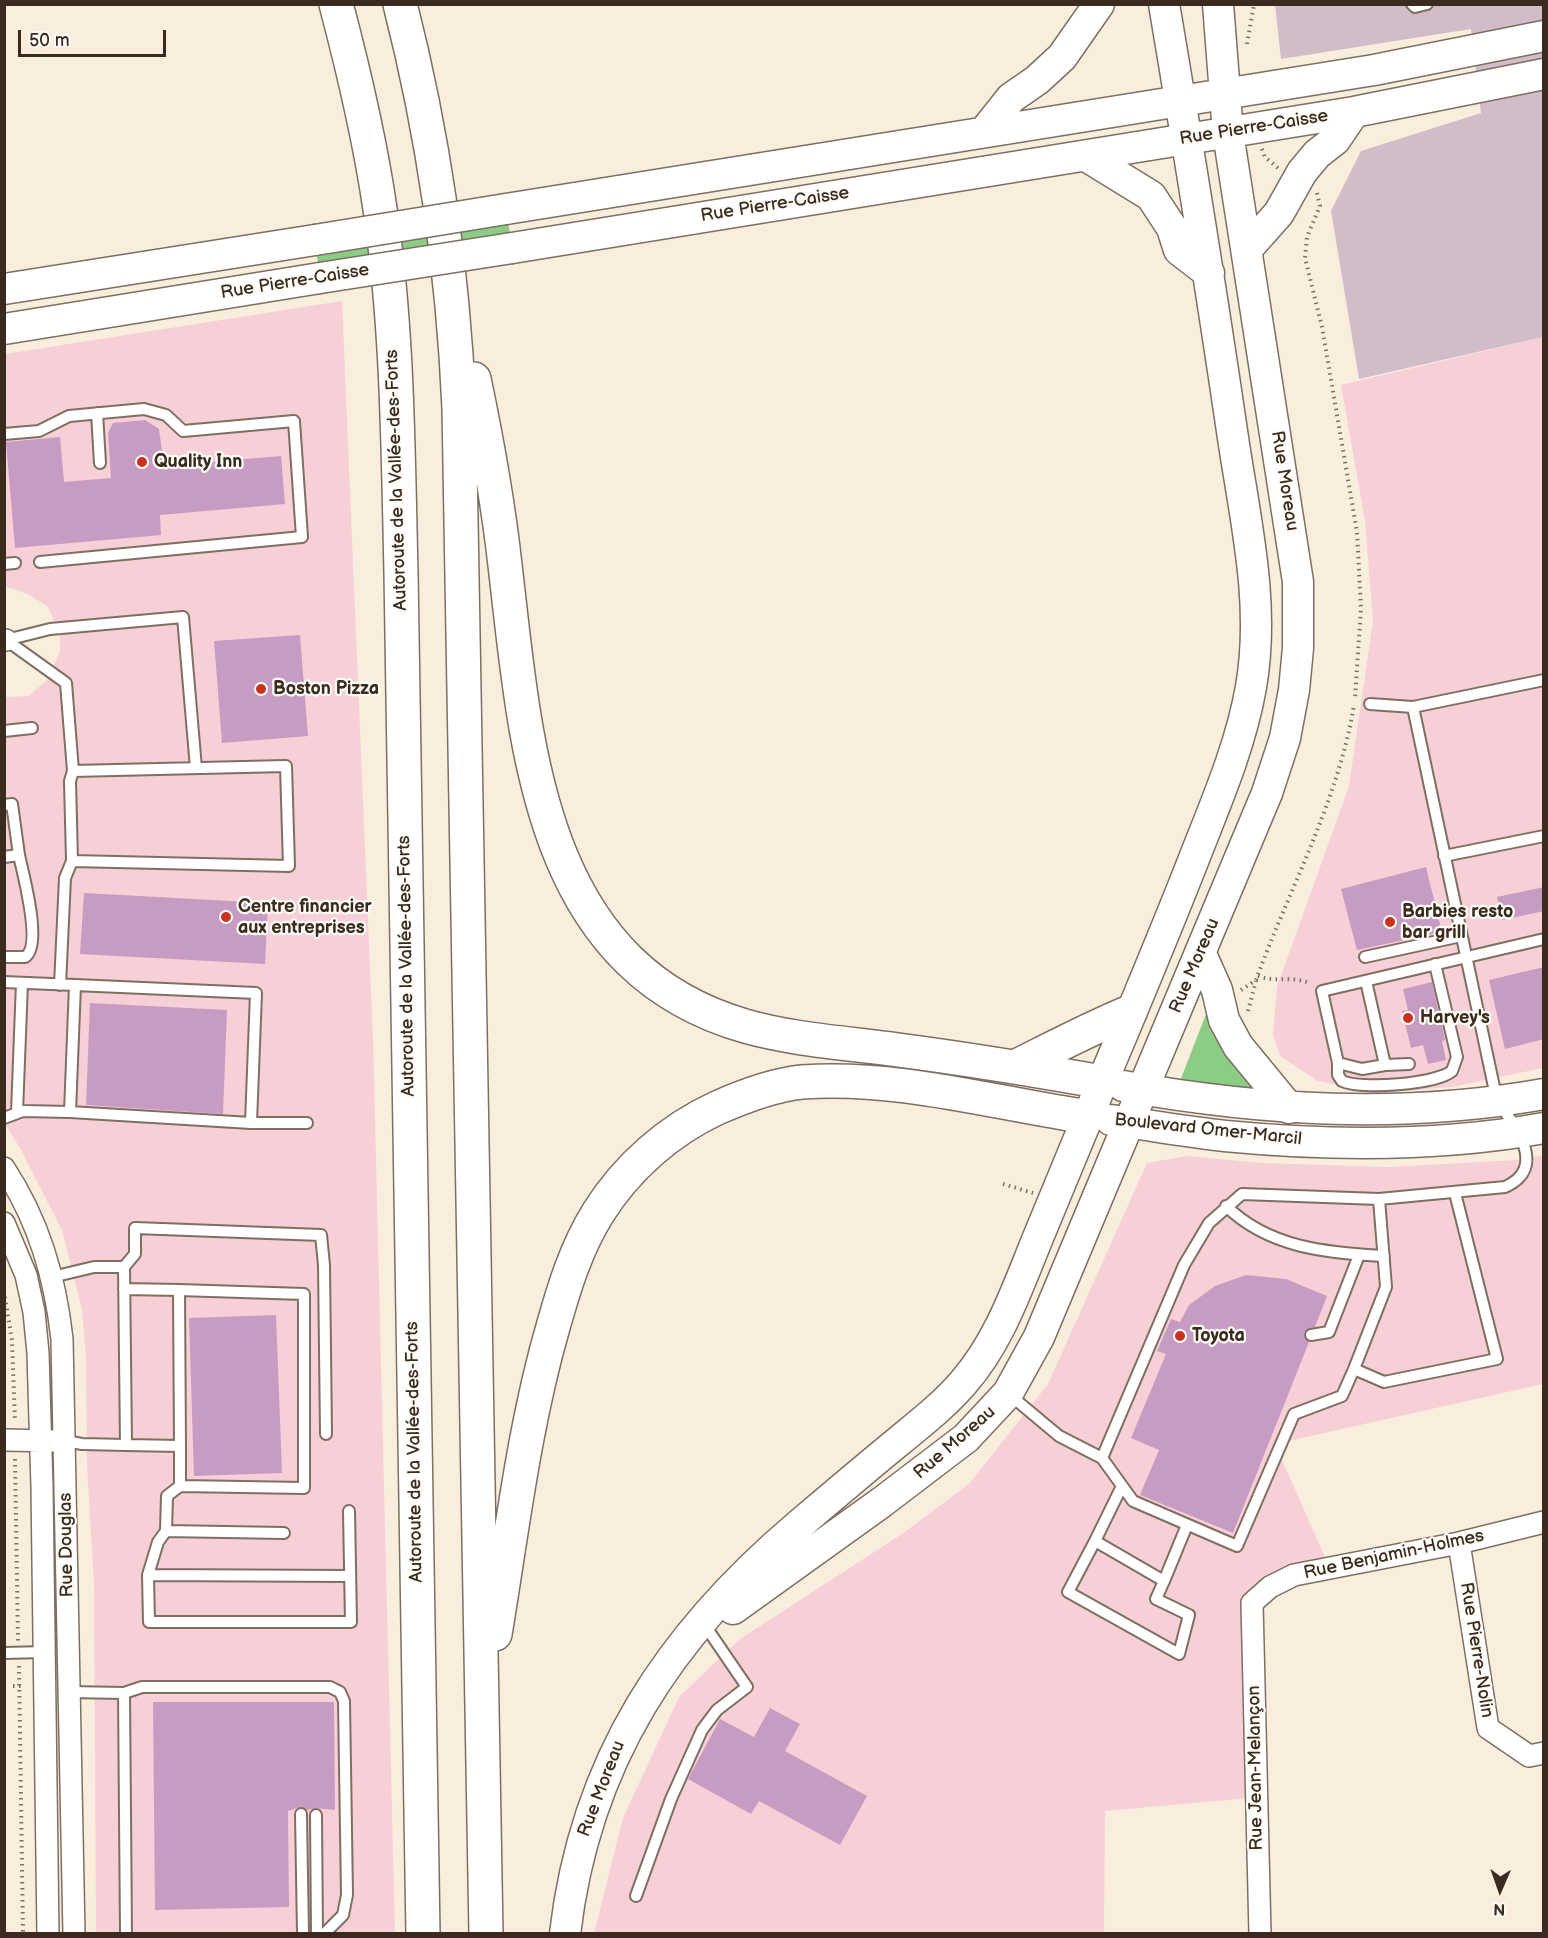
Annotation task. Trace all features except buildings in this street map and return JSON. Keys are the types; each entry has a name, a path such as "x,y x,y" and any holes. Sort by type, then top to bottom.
{"highway":[{"path":"312,4 342,93 366,194 381,286 396,431"},
{"name":"Autoroute de la Vallée-des-Forts","path":"336,4 360,102 380,209 392,320 401,573 423,1934"},
{"path":"400,4 430,134 446,240 456,336 461,469 486,1934"},
{"path":"446,240 495,484 520,691 534,767 554,843 590,914 620,951 652,980 685,1001 722,1018 790,1035 1015,1067 1102,1082"},
{"path":"1015,1067 1074,1039 1093,1027 1130,1012"},
{"path":"482,1713 524,1456 548,1345 564,1287 591,1226 634,1168 678,1131 709,1111 744,1096 800,1082 838,1081 895,1086 1088,1117"}],"main road":[{"path":"984,132 1011,98 1037,80 1062,57 1099,4"},
{"name":"Rue Moreau","path":"565,1934 577,1861 600,1785 633,1715 672,1658 794,1529 943,1404 978,1365 1004,1318 1230,767 1245,717 1254,666 1256,629 1253,569 1209,273 1164,4"},
{"name":"Rue Moreau","path":"705,1625 946,1455 984,1421 1008,1393 1039,1337 1201,954 1276,765 1290,713 1298,648 1299,604 1294,546 1228,133 1223,94 1224,63 1218,4"},
{"name":"Rue Pierre-Caisse","path":"4,290 1223,94 1410,63 1544,36"},
{"name":"Rue Pierre-Caisse","path":"4,329 1228,133 1354,112 1544,74"},
{"path":"1247,249 1279,213 1302,172 1335,140 1354,112"},
{"path":"1086,156 1151,196 1168,221 1179,250 1209,273"},
{"path":"1201,954 1217,990 1224,1020 1238,1046 1289,1108"},
{"name":"Boulevard Omer-Marcil","path":"1102,1082 1205,1100 1289,1108 1393,1109 1497,1101 1544,1094"},
{"name":"Boulevard Omer-Marcil","path":"1088,1117 1224,1136 1325,1142 1413,1141 1532,1130"}],"street":[{"name":"Rue Douglas","path":"4,1168 36,1227 52,1277 62,1339 74,1934"},
{"name":"Rue Douglas","path":"4,1223 26,1275 34,1312 40,1440 45,1653 48,1934"},
{"path":"4,1440 65,1441"},
{"name":"Rue Benjamin-Holmes","path":"1252,1604 1270,1587 1294,1575 1459,1543 1544,1522"},
{"name":"Rue Pierre-Nolin","path":"1459,1543 1488,1728 1529,1756 1544,1753"},
{"name":"Rue Jean-Melançon","path":"1252,1604 1260,1934"}],"lane":[{"path":"1412,4 1415,7 1427,4"},
{"path":"4,434 39,431 69,416 151,410 166,415 183,431 294,421 302,537 40,562"},
{"path":"97,413 100,463"},
{"path":"5,640 50,629 183,617 196,768"},
{"path":"5,640 66,683 73,771 70,781 72,861 65,878 60,985"},
{"path":"1370,704 1413,707 1544,680"},
{"path":"1102,1458 1184,1265 1209,1223 1242,1194 1379,1199 1455,1193 1505,1187 1521,1177 1527,1163 1532,1130 1497,1101 1413,707"},
{"path":"4,731 32,728"},
{"path":"72,861 289,866 286,766 73,771"},
{"path":"4,805 12,804 32,929 32,947 25,957 4,957"},
{"path":"1444,856 1544,836"},
{"path":"4,857 19,855"},
{"path":"1365,957 1461,936"},
{"path":"1435,964 1457,1058 1452,1071 1439,1077 1366,1087 1342,1081 1338,1075 1338,1063 1322,991 1435,964 1544,939"},
{"path":"1366,981 1385,1065"},
{"path":"4,982 256,993 251,1123"},
{"path":"17,1112 22,983"},
{"path":"70,1112 75,985"},
{"path":"1338,1063 1362,1069 1409,1064"},
{"path":"4,1118 17,1112 70,1112 251,1123 308,1123"},
{"path":"1354,1370 1384,1382 1497,1359 1455,1193"},
{"path":"1008,1393 1059,1436 1102,1458 1132,1501 1237,1546 1294,1414 1342,1396 1354,1370 1386,1287 1379,1199"},
{"path":"1227,1206 1248,1226 1265,1235 1324,1252 1384,1256"},
{"path":"126,1444 124,1267 135,1254 135,1228 321,1235 324,1265 326,1434"},
{"path":"1311,1335 1329,1332 1359,1255"},
{"path":"52,1277 94,1267 124,1267"},
{"path":"124,1290 304,1294 304,1488 180,1486 167,1496 166,1531 158,1542 158,1550 148,1575 150,1622 351,1622 349,1511"},
{"path":"180,1290 180,1486"},
{"path":"65,1441 82,1444 180,1446"},
{"path":"1122,1486 1068,1592 1179,1654 1189,1615 1156,1599 1187,1525"},
{"path":"166,1531 284,1533"},
{"path":"1095,1541 1164,1581"},
{"path":"148,1575 350,1576"},
{"path":"636,1896 671,1799 702,1730 717,1710 747,1687 705,1625"},
{"path":"4,1653 45,1653"},
{"path":"69,1692 124,1693 142,1687 330,1687 342,1694 347,1902 339,1920 324,1934"},
{"path":"124,1693 126,1934"},
{"path":"301,1814 303,1934"},
{"path":"316,1815 317,1934"}],"path":[{"path":"1247,47 1254,4"},
{"path":"1261,143 1265,157 1287,173"},
{"path":"1258,976 1266,980 1288,979 1307,982"},
{"path":"4,1291 12,1340 15,1414"},
{"path":"15,1462 18,1638"},
{"path":"19,1666 23,1934"}],"shaded area":[{"path":"1275,5 1543,5 1543,337 1359,379 1331,211 1361,151 1481,113 1471,29 1281,59"},
{"path":"342,301 373,1040 395,1933 96,1933 94,1585 87,1464 86,1357 82,1310 62,1230 20,1148 5,1124 4,697 29,696 48,679 60,651 60,633 48,607 30,595 5,586 5,354"},
{"path":"1543,337 1543,1068 1452,1087 1378,1093 1318,1081 1280,1056 1273,1035 1277,987 1349,786 1373,621 1365,521 1341,385"},
{"path":"1543,1155 1543,1384 1275,1444 1327,1562 1252,1601 1261,1797 1105,1811 1104,1933 594,1934 623,1818 679,1697 740,1639 902,1534 969,1484 1048,1384 1147,1163 1187,1156 1261,1163 1388,1167 1517,1160"}],"green space":[{"path":"508,222 510,234 319,266 316,253"},
{"path":"1208,1009 1256,1091 1180,1081"}],"place":[{"name":"Quality Inn","path":"142,462"},
{"name":"Boston Pizza","path":"261,689"},
{"name":"Centre financier aux entreprises","path":"226,917"},
{"name":"Barbies resto bar grill","path":"1390,922"},
{"name":"Harvey's","path":"1408,1018"},
{"name":"Toyota","path":"1180,1336"}]}
